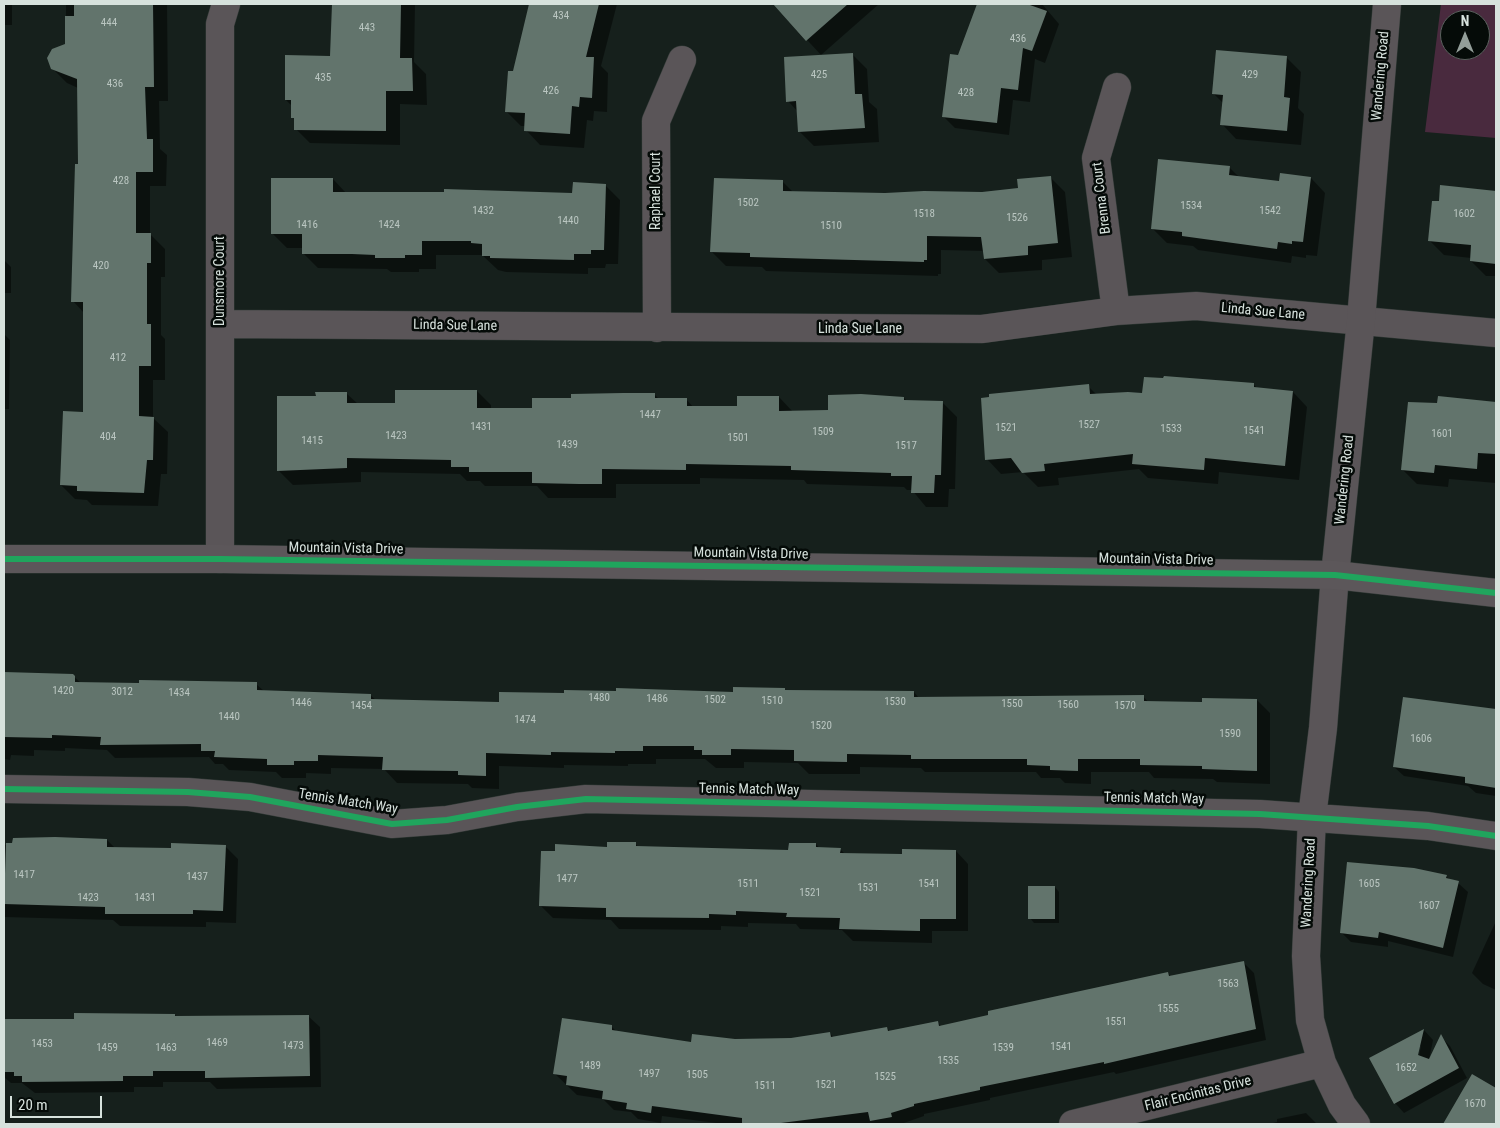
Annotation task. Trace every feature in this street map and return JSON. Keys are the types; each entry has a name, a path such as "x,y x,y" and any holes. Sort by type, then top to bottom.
{"main road":[{"name":"Mountain Vista Drive","path":"4,559 220,560 1335,575 1496,593"}],"street":[{"name":"Dunsmore Court","path":"220,560 220,24 226,4"},
{"name":"Wandering Road","path":"1356,1124 1342,1105 1322,1063 1310,1020 1306,956 1312,817 1323,728 1335,575 1361,320 1387,4"},
{"name":"Raphael Court","path":"657,328 656,121 682,60"},
{"name":"Brenna Court","path":"1116,311 1096,158 1117,87"},
{"name":"Linda Sue Lane","path":"220,324 982,329 1116,311 1196,306 1496,333"},
{"name":"Tennis Match Way","path":"4,789 197,792 250,797 392,824 447,820 586,799 1241,813 1428,826 1496,836"},
{"name":"Flair Encinitas Drive","path":"1073,1124 1322,1063"}],"shaded area":[{"path":"1441,4 1496,4 1496,138 1425,132 1440,12 1440,60 1490,60 1490,10 1440,10"}],"building":[{"path":"74,4 153,4 154,87 145,87 147,139 153,139 153,172 136,172 136,233 151,233 151,263 147,263 147,324 151,324 151,366 139,366 139,416 154,417 153,460 147,460 144,493 77,491 77,486 60,485 63,411 83,412 83,302 71,302 75,164 78,164 77,79 51,69 47,58 52,49 65,44 65,16 74,16"},
{"path":"332,4 401,4 400,58 412,58 413,91 386,91 386,131 294,130 294,118 291,118 291,100 285,100 285,55 330,56"},
{"path":"529,4 599,4 586,57 594,57 592,98 580,97 579,107 572,106 570,134 524,131 525,113 505,112 508,71 513,71"},
{"path":"773,4 848,4 806,41"},
{"path":"977,4 1027,4 1047,11 1032,51 1023,48 1018,90 1001,88 997,123 942,117 950,54 958,55"},
{"path":"1216,50 1287,56 1284,97 1290,98 1287,131 1220,125 1223,95 1212,94"},
{"path":"853,53 855,94 862,94 865,128 798,132 796,101 786,102 784,57"},
{"path":"1158,159 1230,166 1229,175 1279,181 1280,173 1311,177 1303,242 1292,241 1292,244 1278,242 1277,249 1182,236 1182,232 1151,229"},
{"path":"1051,176 1058,243 1028,246 1028,255 984,259 981,237 927,236 927,260 924,260 924,262 750,257 750,253 710,252 714,178 783,180 783,191 885,193 924,191 982,192 1018,188 1017,179"},
{"path":"271,178 333,178 333,192 444,192 444,189 572,193 573,182 606,184 604,250 591,250 591,254 574,254 574,260 490,258 490,256 482,256 482,244 471,243 471,241 422,241 422,255 405,255 405,258 375,258 375,255 352,254 302,254 302,234 271,234"},
{"path":"1440,185 1496,191 1496,264 1470,261 1471,245 1428,241 1432,201 1439,201"},
{"path":"1164,376 1254,383 1254,387 1293,391 1285,466 1205,458 1204,470 1132,464 1133,454 1044,464 1045,471 1022,473 1011,458 985,460 981,398 989,397 989,394 1089,384 1090,394 1142,393 1144,377 1163,378"},
{"path":"395,390 477,390 477,408 532,408 532,398 571,398 571,394 623,393 655,393 655,398 687,398 687,406 737,406 737,396 779,396 779,411 828,410 828,395 861,394 904,397 904,400 943,401 941,475 935,475 934,493 911,493 912,476 891,476 891,473 791,470 791,466 686,464 686,470 602,469 602,484 532,483 532,472 469,472 469,467 451,467 451,460 347,458 347,468 277,471 277,396 316,396 315,392 347,392 347,403 395,403"},
{"path":"1438,396 1496,402 1496,454 1478,453 1477,469 1435,465 1434,473 1401,470 1408,402 1437,403"},
{"path":"4,672 73,674 75,682 139,683 139,680 257,682 257,690 371,694 371,699 499,702 499,692 564,693 564,690 616,691 616,688 733,692 733,687 785,688 785,690 914,691 914,697 1144,695 1144,701 1202,702 1202,698 1257,699 1257,771 1202,769 1202,766 1140,765 1140,759 1078,759 1078,771 1050,770 1050,766 1027,765 1027,759 911,759 911,755 847,754 847,762 794,761 794,750 731,749 731,755 702,755 702,750 694,750 694,746 643,746 643,751 615,751 615,753 551,752 551,755 486,753 486,776 458,775 458,771 382,770 383,757 318,755 318,761 294,761 294,765 267,765 267,759 214,757 215,751 201,751 201,744 100,745 101,737 52,735 52,738 4,737"},
{"path":"1403,697 1496,709 1496,788 1465,783 1465,777 1393,767"},
{"path":"13,838 107,839 107,847 171,848 171,843 226,845 223,911 193,910 193,914 105,914 105,907 4,904 6,843 12,843"},
{"path":"607,842 636,842 636,846 788,850 789,843 816,843 816,847 841,848 840,853 902,854 902,849 956,850 956,919 920,919 920,931 839,929 840,918 786,917 787,913 736,911 736,915 709,914 709,918 606,917 606,908 539,906 541,851 555,851 555,844 607,847"},
{"path":"1347,862 1414,868 1447,875 1446,878 1459,881 1443,948 1379,932 1378,938 1340,933"},
{"path":"1028,886 1055,886 1055,919 1028,919"},
{"path":"1244,961 1256,1029 1104,1064 1104,1062 980,1087 980,1090 914,1104 914,1106 891,1113 892,1117 870,1121 868,1112 781,1123 752,1124 742,1124 742,1118 652,1106 651,1113 626,1109 627,1103 602,1099 603,1091 566,1085 567,1076 553,1074 562,1018 612,1025 612,1030 691,1042 692,1034 735,1039 791,1038 830,1032 831,1037 887,1027 888,1031 938,1021 939,1026 988,1015 988,1011 1168,972 1169,976"},
{"path":"74,1013 175,1014 175,1016 309,1015 310,1076 205,1078 205,1071 153,1071 153,1076 123,1076 123,1081 22,1082 22,1076 14,1076 14,1072 4,1072 4,1019 74,1019"},
{"path":"1424,1029 1418,1055 1429,1059 1441,1034 1459,1068 1394,1104 1369,1058"},
{"path":"1472,1074 1496,1088 1496,1124 1443,1124"}],"cycle path":[{"path":"4,559 220,559 1335,575 1496,593"},
{"path":"4,789 188,792 250,797 392,824 447,820 517,807 586,799 1260,814 1428,826 1496,836"}]}
